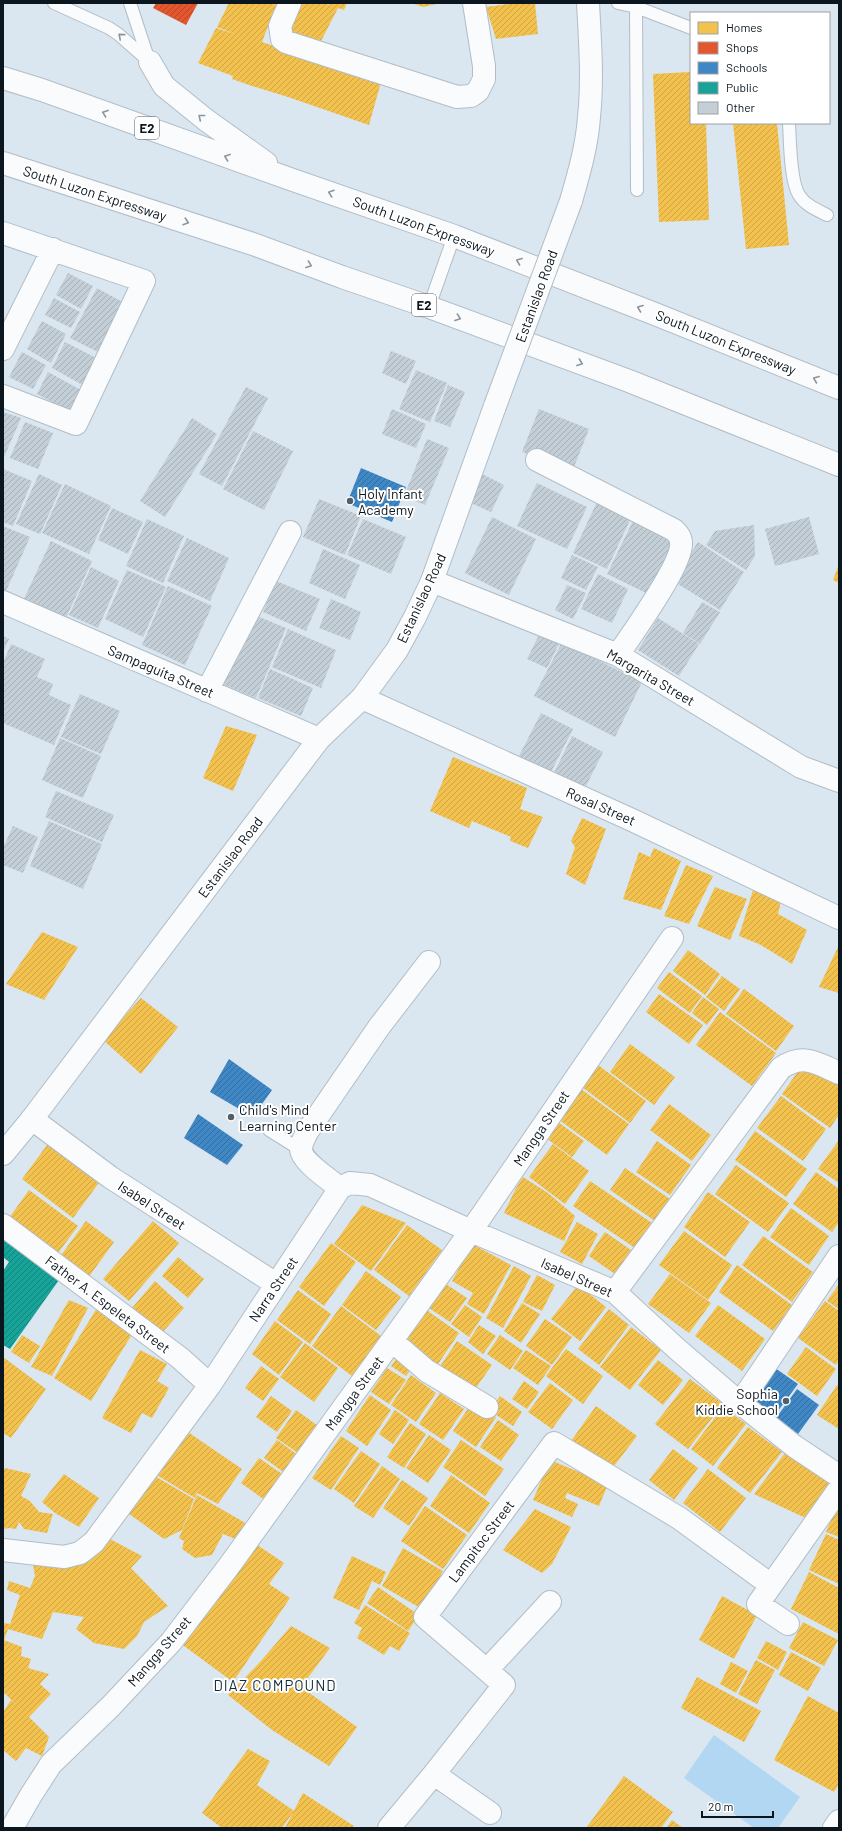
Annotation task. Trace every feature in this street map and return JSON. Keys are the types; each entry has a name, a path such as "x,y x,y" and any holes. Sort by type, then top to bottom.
{"main road":[{"path":"290,3 280,26 282,39 286,42 457,97 471,96 478,90 484,79 484,66 474,3"},
{"name":"Estanislao Road","path":"3,1154 32,1119 319,739 362,698 397,650 415,617 432,581 571,201 582,162 589,117 591,62 588,3"},
{"path":"150,62 164,86 206,120 290,179"},
{"name":"South Luzon Expressway","path":"3,78 42,90 454,236 655,314 839,388"},
{"name":"South Luzon Expressway","path":"3,163 253,244 429,307 629,381 839,465"},
{"path":"3,233 144,281 76,424 3,396"},
{"path":"3,349 53,249"},
{"path":"537,460 674,530 680,537 682,544 674,568 618,656"},
{"path":"207,691 290,532"},
{"name":"Margarita Street","path":"432,581 618,656 801,767 839,781"},
{"name":"Sampaguita Street","path":"3,602 319,739"},
{"name":"Rosal Street","path":"362,698 632,820 839,918"},
{"name":"Mangga Street","path":"12,1828 51,1764 111,1706 170,1642 229,1566 471,1231 672,938"},
{"path":"340,1188 304,1158 301,1150 303,1141 312,1125 379,1027 429,962"},
{"path":"615,1292 781,1068 790,1063 804,1059 839,1073"},
{"name":"Isabel Street","path":"32,1119 110,1177 276,1284"},
{"name":"Isabel Street","path":"340,1188 350,1183 370,1185 471,1231 615,1292 677,1349 740,1403 794,1446 839,1476"},
{"name":"Narra Street","path":"3,1550 64,1557 80,1552 94,1542 210,1385 340,1188"},
{"name":"Father A. Espeleta Street","path":"3,1225 180,1358 210,1385"},
{"path":"740,1403 839,1256"},
{"path":"392,1341 427,1371 487,1407"},
{"name":"Lampitoc Street","path":"389,1828 434,1774 504,1685 425,1617 554,1443 679,1518 772,1585"},
{"path":"788,1624 758,1604 839,1489"},
{"path":"487,1670 550,1602"},
{"path":"434,1774 490,1813"},
{"path":"834,1828 839,1821"}],"lane":[{"path":"54,3 118,34 150,62"},
{"path":"130,3 150,62"},
{"path":"618,3 636,7 690,28"},
{"path":"636,7 637,190"},
{"path":"789,124 794,182 799,195 808,205 827,215"},
{"path":"429,307 454,236"},
{"path":"269,1130 301,1150"}],"shaded area":[{"path":"714,1735 800,1797 778,1828 754,1828 684,1778"}],"building: Homes":[{"path":"229,3 277,3 262,42 381,82 369,125 232,79 233,76 198,63 216,28 235,34 217,27"},
{"path":"302,3 324,3 332,6 326,3 347,3 344,10 338,8 321,41 290,31"},
{"path":"412,3 441,3 423,7"},
{"path":"515,3 535,3 538,34 496,39 486,7"},
{"path":"690,72 690,124 706,124 709,220 659,222 653,74"},
{"path":"733,124 777,124 789,245 746,249"},
{"path":"839,564 839,583 833,580"},
{"path":"226,726 257,735 233,791 203,778"},
{"path":"453,757 527,788 520,809 543,817 528,848 510,841 511,837 472,821 469,828 430,811"},
{"path":"582,818 606,829 585,885 566,874 575,847 571,841"},
{"path":"654,848 681,861 661,910 623,899 639,852 650,857"},
{"path":"686,865 713,876 689,924 664,916"},
{"path":"715,887 747,899 730,940 697,926"},
{"path":"754,887 782,897 778,914 807,930 792,964 759,944 739,936"},
{"path":"42,932 78,947 44,1000 6,984"},
{"path":"839,945 839,993 819,987"},
{"path":"688,950 720,974 705,995 673,971"},
{"path":"669,972 702,996 690,1013 657,988"},
{"path":"722,976 740,989 724,1011 706,997"},
{"path":"744,989 794,1026 776,1051 726,1014"},
{"path":"659,994 703,1025 689,1044 646,1012"},
{"path":"703,997 719,1009 707,1025 692,1013"},
{"path":"141,998 178,1027 141,1074 103,1040"},
{"path":"720,1012 776,1053 752,1086 696,1045"},
{"path":"630,1044 675,1077 654,1105 610,1072"},
{"path":"806,1060 839,1084 839,1115 830,1128 782,1094"},
{"path":"598,1065 646,1101 630,1123 582,1087"},
{"path":"581,1089 629,1124 607,1155 558,1119"},
{"path":"781,1096 826,1129 803,1161 757,1128"},
{"path":"669,1104 711,1135 692,1161 650,1130"},
{"path":"558,1122 584,1141 572,1157 546,1138"},
{"path":"755,1131 807,1169 786,1197 735,1160"},
{"path":"839,1140 839,1183 818,1169"},
{"path":"50,1141 101,1180 73,1218 22,1179"},
{"path":"657,1141 691,1165 670,1195 636,1172"},
{"path":"553,1144 589,1171 565,1204 529,1177"},
{"path":"736,1165 789,1203 768,1232 715,1194"},
{"path":"625,1168 670,1199 655,1221 610,1190"},
{"path":"816,1172 839,1189 839,1222 832,1232 793,1204"},
{"path":"523,1177 548,1193 575,1216 564,1241 504,1213"},
{"path":"590,1181 652,1223 635,1248 573,1206"},
{"path":"29,1190 78,1226 55,1257 7,1221"},
{"path":"708,1192 750,1222 725,1257 684,1227"},
{"path":"362,1205 406,1223 371,1271 334,1244"},
{"path":"791,1208 829,1236 809,1265 770,1237"},
{"path":"86,1221 114,1242 88,1278 59,1258"},
{"path":"153,1221 179,1243 129,1301 103,1279"},
{"path":"577,1222 598,1234 582,1264 560,1252"},
{"path":"407,1225 442,1250 409,1296 374,1270"},
{"path":"684,1231 732,1265 708,1300 659,1265"},
{"path":"605,1232 631,1250 615,1274 589,1256"},
{"path":"763,1236 813,1272 792,1302 742,1265"},
{"path":"331,1243 356,1262 324,1306 299,1287"},
{"path":"472,1244 511,1265 484,1314 467,1304 473,1293 452,1281"},
{"path":"178,1257 204,1279 188,1298 162,1276"},
{"path":"737,1265 792,1305 773,1331 719,1292"},
{"path":"514,1266 531,1276 503,1328 486,1318"},
{"path":"366,1271 401,1297 376,1330 342,1305"},
{"path":"670,1274 711,1303 689,1333 648,1304"},
{"path":"537,1275 555,1285 542,1311 523,1302"},
{"path":"155,1281 184,1308 161,1334 132,1308"},
{"path":"443,1282 467,1298 450,1322 426,1306"},
{"path":"839,1284 839,1309 827,1301"},
{"path":"578,1285 606,1307 580,1341 551,1319"},
{"path":"298,1290 331,1314 310,1344 277,1320"},
{"path":"69,1300 88,1308 52,1376 31,1367"},
{"path":"825,1301 839,1311 839,1360 836,1365 798,1338"},
{"path":"522,1303 540,1314 521,1343 504,1331"},
{"path":"465,1305 482,1317 469,1337 451,1324"},
{"path":"718,1305 765,1339 742,1371 695,1336"},
{"path":"341,1306 381,1336 352,1376 312,1346"},
{"path":"97,1308 134,1331 91,1401 54,1378"},
{"path":"425,1309 459,1333 436,1367 402,1343"},
{"path":"609,1309 629,1325 599,1365 578,1349"},
{"path":"545,1319 572,1337 552,1365 526,1346"},
{"path":"275,1321 303,1342 279,1375 252,1354"},
{"path":"479,1325 496,1336 483,1354 468,1342"},
{"path":"631,1327 661,1350 630,1390 600,1367"},
{"path":"22,1335 40,1346 29,1363 11,1352"},
{"path":"500,1335 523,1351 510,1370 487,1354"},
{"path":"457,1341 492,1365 473,1392 439,1368"},
{"path":"305,1343 338,1368 314,1402 280,1377"},
{"path":"806,1347 836,1369 817,1396 787,1374"},
{"path":"566,1349 603,1376 583,1404 546,1376"},
{"path":"140,1350 167,1364 157,1381 169,1388 152,1418 142,1413 131,1433 102,1418"},
{"path":"526,1350 551,1366 538,1385 513,1368"},
{"path":"399,1355 414,1365 406,1376 391,1366"},
{"path":"3,1357 46,1389 11,1438 3,1433"},
{"path":"658,1360 683,1380 663,1405 638,1385"},
{"path":"261,1366 279,1379 263,1401 245,1388"},
{"path":"387,1368 406,1380 389,1404 371,1392"},
{"path":"411,1375 436,1393 416,1422 391,1405"},
{"path":"690,1379 723,1404 688,1449 655,1424"},
{"path":"524,1381 539,1392 527,1409 512,1399"},
{"path":"550,1383 573,1400 552,1429 528,1412"},
{"path":"837,1385 839,1386 839,1429 817,1415"},
{"path":"440,1393 464,1409 443,1440 419,1424"},
{"path":"370,1395 391,1410 367,1446 346,1431"},
{"path":"271,1396 292,1411 277,1432 256,1417"},
{"path":"500,1396 522,1412 513,1426 490,1411"},
{"path":"473,1401 496,1417 476,1447 453,1431"},
{"path":"596,1406 637,1436 611,1470 571,1441"},
{"path":"723,1407 746,1424 713,1466 691,1449"},
{"path":"296,1410 321,1428 301,1455 276,1438"},
{"path":"395,1410 409,1420 393,1444 379,1434"},
{"path":"498,1420 519,1435 501,1461 480,1447"},
{"path":"410,1423 426,1434 404,1468 387,1457"},
{"path":"748,1427 782,1452 750,1493 717,1468"},
{"path":"182,1428 242,1469 218,1504 197,1493 195,1498 150,1471"},
{"path":"429,1435 451,1450 428,1483 406,1468"},
{"path":"341,1436 359,1448 331,1490 312,1478"},
{"path":"277,1440 302,1458 289,1476 264,1458"},
{"path":"461,1440 504,1469 485,1496 443,1467"},
{"path":"673,1449 698,1468 674,1500 649,1480"},
{"path":"361,1451 380,1464 354,1503 334,1489"},
{"path":"785,1453 831,1484 810,1520 754,1494"},
{"path":"259,1458 285,1476 266,1501 241,1483"},
{"path":"550,1460 608,1484 599,1506 567,1493 565,1498 578,1504 572,1517 533,1500"},
{"path":"382,1466 400,1479 373,1518 354,1506"},
{"path":"5,1468 31,1474 21,1496 30,1501 39,1512 53,1514 47,1533 24,1529 19,1522 16,1529 3,1529 3,1472"},
{"path":"708,1469 746,1498 720,1532 683,1503"},
{"path":"148,1472 194,1499 182,1530 164,1539 125,1511"},
{"path":"64,1474 99,1498 79,1527 55,1513 42,1502"},
{"path":"451,1475 490,1503 469,1533 430,1506"},
{"path":"402,1480 428,1498 409,1526 383,1508"},
{"path":"197,1495 247,1524 238,1540 223,1534 212,1555 195,1558 182,1549 184,1541 179,1538"},
{"path":"839,1500 839,1537 826,1532"},
{"path":"425,1506 467,1535 443,1569 401,1541"},
{"path":"535,1509 571,1527 552,1564 542,1573 503,1550"},
{"path":"826,1534 839,1540 839,1584 809,1570"},
{"path":"110,1539 142,1556 131,1568 168,1606 144,1622 137,1636 124,1649 94,1643 76,1629 84,1617 53,1612 42,1639 8,1629 4,1640 22,1647 21,1656 31,1659 28,1668 49,1674 40,1684 51,1694 29,1717 49,1737 42,1756 26,1748 16,1761 3,1750 3,1712 11,1700 19,1707 3,1692 3,1623 10,1624 20,1595 7,1590 9,1581 30,1588 35,1576 32,1559 79,1557"},
{"path":"253,1542 284,1563 269,1584 290,1598 233,1682 180,1643"},
{"path":"403,1548 443,1571 422,1609 382,1586"},
{"path":"352,1556 386,1572 380,1585 372,1581 359,1610 333,1598"},
{"path":"809,1572 839,1588 839,1634 791,1609"},
{"path":"378,1587 419,1615 408,1631 367,1603"},
{"path":"722,1596 757,1615 734,1659 699,1640"},
{"path":"365,1605 410,1633 399,1651 390,1646 384,1655 357,1638 362,1628 354,1623"},
{"path":"803,1622 838,1640 824,1666 789,1648"},
{"path":"291,1626 330,1648 301,1687 357,1727 329,1766 272,1730 228,1695 260,1662"},
{"path":"766,1641 787,1652 778,1670 757,1658"},
{"path":"791,1652 821,1668 808,1691 779,1675"},
{"path":"756,1660 775,1670 757,1704 738,1694"},
{"path":"731,1662 748,1671 736,1693 720,1684"},
{"path":"697,1677 761,1711 744,1742 681,1708"},
{"path":"808,1696 839,1713 839,1784 834,1792 774,1760"},
{"path":"248,1749 270,1761 257,1785 294,1811 282,1828 222,1828 202,1813"},
{"path":"624,1776 673,1812 661,1828 586,1828"},
{"path":"303,1793 354,1826 351,1828 285,1828"},
{"path":"672,1820 683,1828 666,1828"}],"building: Shops":[{"path":"156,3 198,3 186,25 153,8"}],"building: Schools":[{"path":"361,468 406,487 392,522 347,503"},
{"path":"229,1059 272,1090 253,1117 210,1092"},
{"path":"198,1114 243,1145 227,1165 184,1138"},
{"path":"775,1368 798,1384 775,1415 753,1399"},
{"path":"797,1389 819,1405 798,1434 776,1418"}],"building: Public":[{"path":"3,1240 59,1280 10,1349 3,1345 3,1271 9,1262 3,1257"}],"building: Other":[{"path":"68,273 93,286 81,309 56,295"},
{"path":"97,288 126,304 100,353 70,338"},
{"path":"54,298 80,312 71,328 45,315"},
{"path":"42,321 66,334 51,363 27,349"},
{"path":"65,342 102,361 88,388 52,368"},
{"path":"391,351 416,361 406,384 382,373"},
{"path":"22,352 46,365 33,389 9,377"},
{"path":"416,370 447,383 430,422 399,409"},
{"path":"48,372 81,390 69,411 37,394"},
{"path":"448,385 465,392 450,427 434,421"},
{"path":"246,387 268,398 222,486 199,474"},
{"path":"392,409 426,424 416,448 382,434"},
{"path":"539,409 589,429 572,472 522,452"},
{"path":"3,412 21,418 4,457 3,456"},
{"path":"192,418 217,434 165,517 140,501"},
{"path":"25,422 53,433 38,469 10,458"},
{"path":"253,431 293,451 264,510 223,489"},
{"path":"427,439 449,448 425,505 404,496"},
{"path":"3,469 32,481 13,526 3,522"},
{"path":"478,472 504,485 491,512 464,500"},
{"path":"39,474 62,485 40,534 16,524"},
{"path":"537,483 587,507 567,549 517,526"},
{"path":"65,484 111,506 89,554 42,533"},
{"path":"319,499 361,516 345,555 303,537"},
{"path":"597,502 631,518 607,569 573,553"},
{"path":"112,508 143,522 128,554 98,540"},
{"path":"492,517 536,539 509,595 465,573"},
{"path":"809,517 819,554 775,566 765,529"},
{"path":"147,519 184,536 163,583 126,566"},
{"path":"363,519 406,537 391,574 347,555"},
{"path":"634,519 674,539 648,594 607,574"},
{"path":"754,525 755,556 746,570 706,545 715,531"},
{"path":"3,526 30,537 3,598"},
{"path":"187,538 229,558 210,601 167,581"},
{"path":"51,541 92,561 65,620 23,601"},
{"path":"698,542 744,572 720,610 673,581"},
{"path":"323,549 360,565 345,599 309,583"},
{"path":"572,555 598,567 586,590 561,578"},
{"path":"91,567 119,581 98,628 69,615"},
{"path":"127,570 166,587 143,637 105,619"},
{"path":"598,574 628,589 612,623 581,609"},
{"path":"276,581 320,599 306,631 263,612"},
{"path":"567,585 586,593 573,619 555,610"},
{"path":"168,586 212,606 185,665 142,645"},
{"path":"331,599 361,612 350,640 319,628"},
{"path":"702,602 720,612 700,644 683,633"},
{"path":"252,614 286,628 256,698 223,684"},
{"path":"658,618 699,644 679,676 638,650"},
{"path":"288,629 336,650 321,688 272,667"},
{"path":"541,631 561,640 547,668 527,659"},
{"path":"3,636 9,639 3,652"},
{"path":"562,642 642,682 615,737 534,696"},
{"path":"11,644 45,659 37,677 53,684 49,695 71,705 54,745 3,723 3,663"},
{"path":"270,669 313,688 301,716 258,698"},
{"path":"80,694 120,711 101,754 61,737"},
{"path":"541,713 573,729 551,772 519,756"},
{"path":"572,736 603,752 584,790 553,775"},
{"path":"60,738 101,756 83,798 42,780"},
{"path":"56,791 114,815 102,842 45,817"},
{"path":"49,821 102,844 83,889 30,866"},
{"path":"13,826 38,837 23,873 3,865 3,848"}],"place":[{"name":"Holy Infant Academy","path":"350,501"},
{"name":"Child's Mind Learning Center","path":"231,1117"},
{"name":"Sophia Kiddie School","path":"786,1401"}],"district":[{"name":"DIAZ COMPOUND","path":"275,1685"}]}
